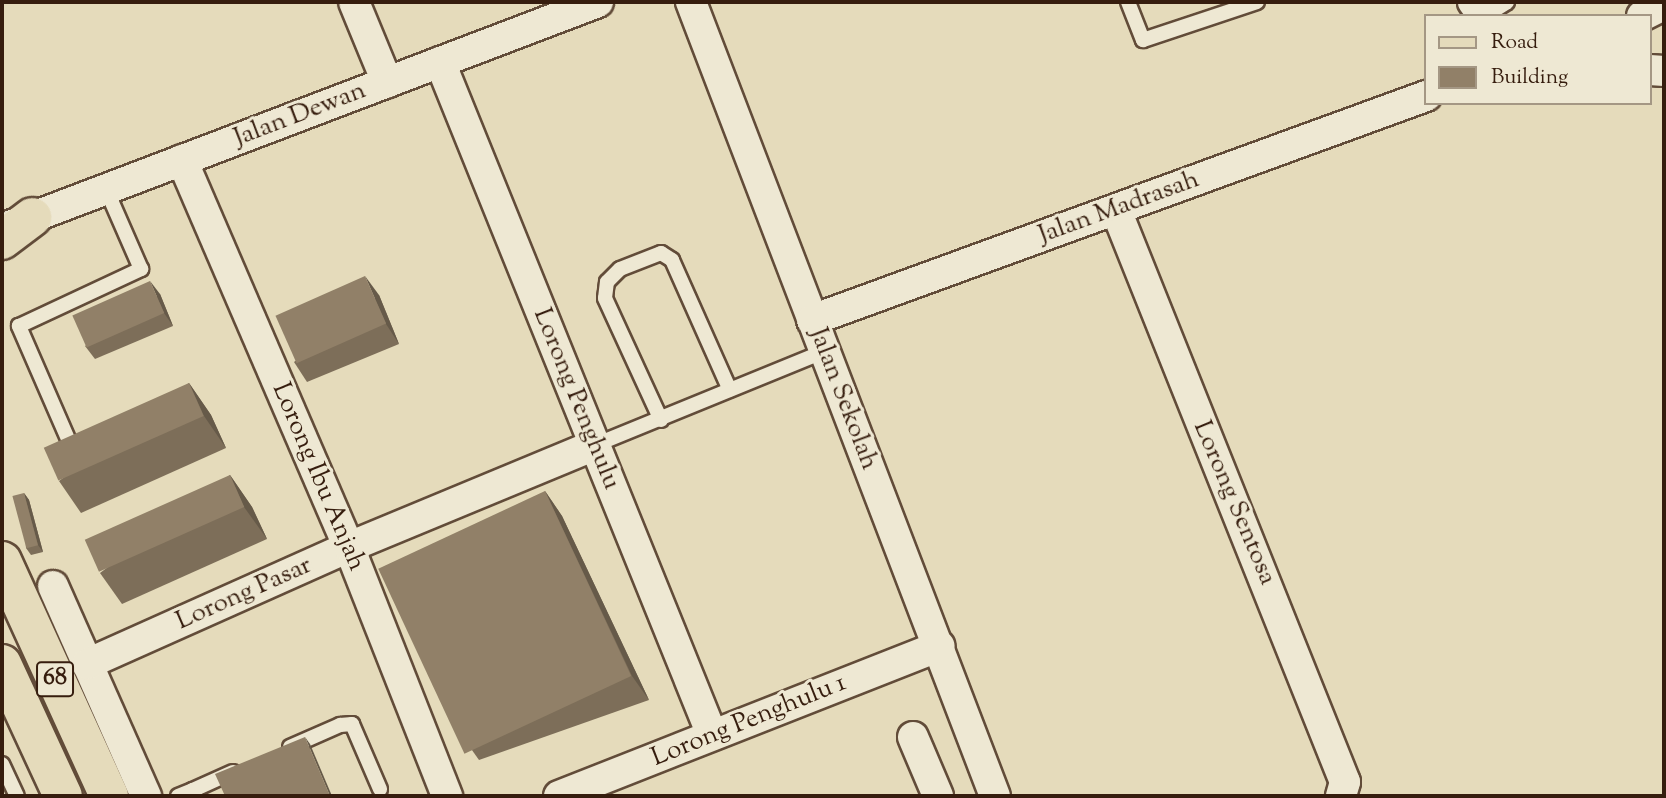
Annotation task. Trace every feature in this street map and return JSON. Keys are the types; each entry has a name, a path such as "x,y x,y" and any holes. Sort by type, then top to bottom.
{"main road":[{"path":"2,240 12,220"},
{"name":"68","path":"2,561 109,796"},
{"name":"68","path":"2,664 17,710 63,796"}],"street":[{"path":"354,2 387,82"},
{"name":"Jalan Dewan","path":"12,220 106,189 598,2"},
{"name":"Jalan Sekolah","path":"691,2 995,796"},
{"path":"1646,14 1664,5"},
{"name":"Lorong Penghulu","path":"440,62 712,735"},
{"name":"Jalan Madrasah","path":"813,320 1424,97"},
{"name":"Lorong Ibu Anjah","path":"182,160 349,547 447,796"},
{"name":"Lorong Sentosa","path":"1116,210 1345,782 1341,796"},
{"name":"Lorong Pasar","path":"87,664 349,547 595,445"},
{"path":"53,586 146,796"},
{"name":"Lorong Penghulu 1","path":"559,796 939,646"},
{"path":"913,737 938,796"}],"lane":[{"path":"1128,2 1143,40 1257,2"},
{"path":"1487,14 1507,2"},
{"path":"89,454 77,460 19,326 141,269 106,189"},
{"path":"662,420 605,298 607,282 620,269 661,253 672,260 730,390"},
{"path":"595,445 662,420 825,351"},
{"path":"279,752 340,725 352,724 380,789"},
{"path":"2,764 18,796"},
{"path":"178,796 194,793 242,768"}],"building":[{"path":"365,276 386,324 297,363 275,316"},
{"path":"150,281 164,313 87,348 72,316"},
{"path":"189,383 204,416 58,481 44,448"},
{"path":"230,475 244,507 99,572 85,540"},
{"path":"545,491 631,676 464,754 378,569"},
{"path":"24,493 38,545 26,548 12,496"},
{"path":"305,737 330,796 225,796 215,774"}]}
